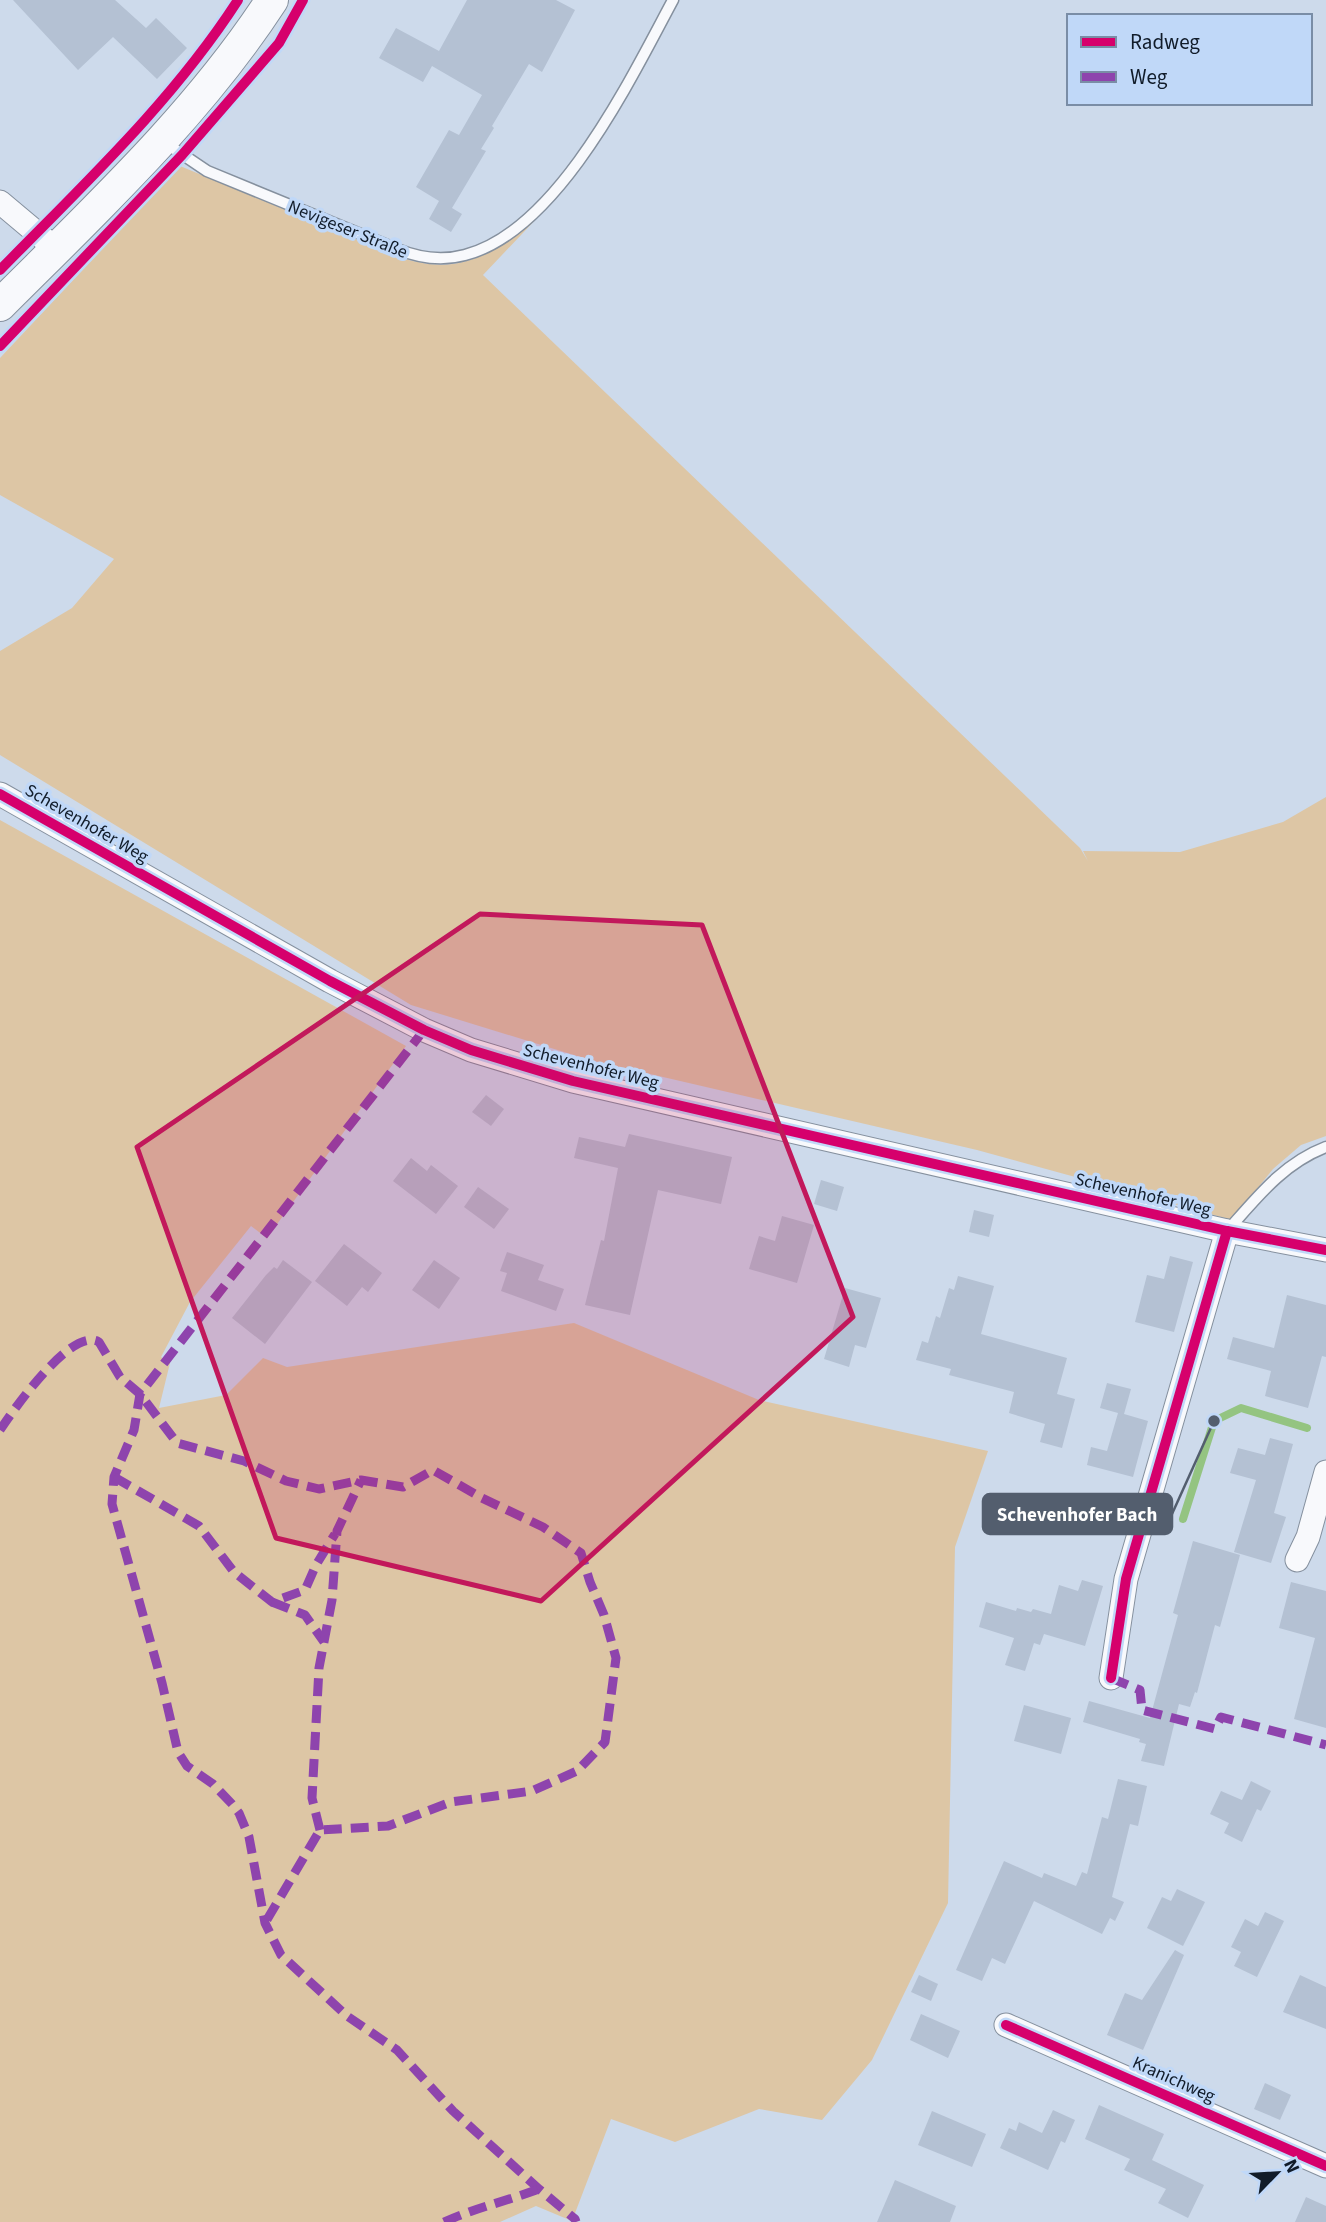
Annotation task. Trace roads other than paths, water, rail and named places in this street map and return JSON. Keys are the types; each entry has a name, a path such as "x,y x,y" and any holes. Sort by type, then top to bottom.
{"main road":[{"path":"0,305 162,140 243,45 272,0"}],"street":[{"path":"0,201 56,249"},
{"name":"Schevenhofer Weg","path":"0,793 330,981 471,1051 573,1082 1227,1231 1326,1250"},
{"name":"Schevenhofer Weg","path":"1111,1678 1126,1579 1227,1231"},
{"path":"1297,1560 1308,1537 1326,1472"},
{"name":"Kranichweg","path":"1006,2025 1326,2166"}],"lane":[{"name":"Nevigeser Straße","path":"162,140 207,172 397,250 429,257 469,254 498,240 522,222 582,158 609,116 673,0"},
{"name":"Schevenhofer Weg","path":"1227,1231 1274,1178 1306,1155 1326,1147"}],"waterway":[{"path":"1183,1519 1214,1421 1241,1408 1307,1428"}],"place":[{"name":"Schevenhofer Bach","path":"1214,1421"}]}
